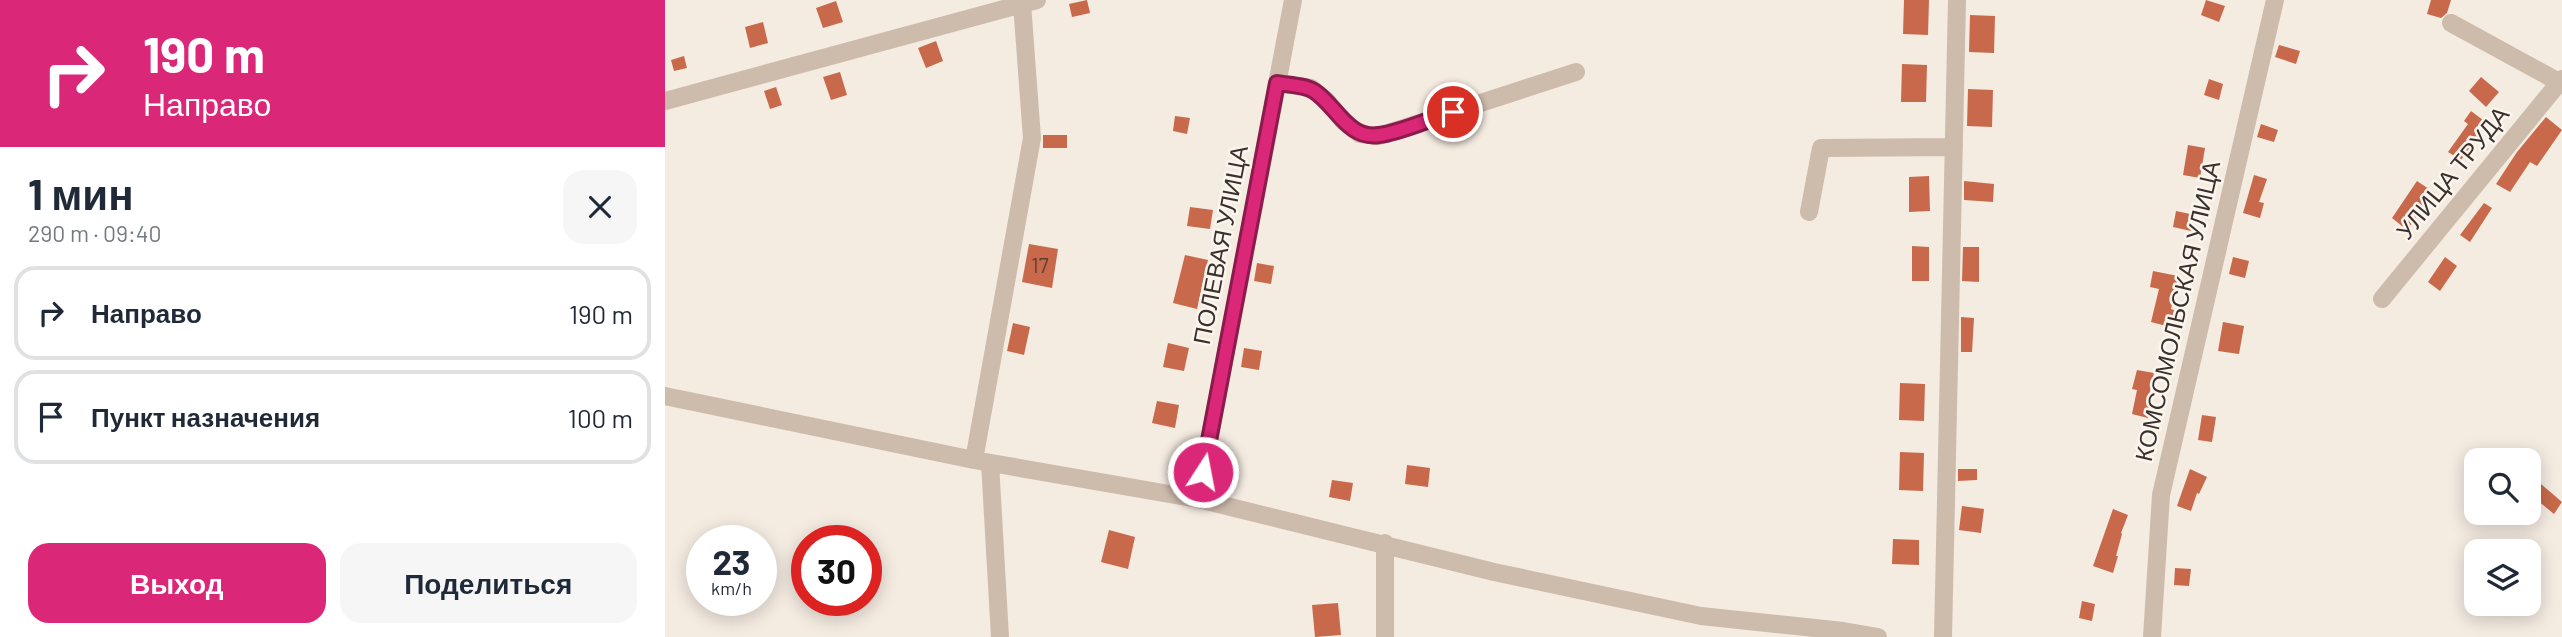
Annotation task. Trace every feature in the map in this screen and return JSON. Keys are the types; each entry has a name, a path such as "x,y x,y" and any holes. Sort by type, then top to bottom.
{"street":[{"name":"ПОЛЕВАЯ УЛИЦА","path":"1198,499 1293,0"},
{"path":"1943,637 1957,0"},
{"name":"КОМСОМОЛЬСКАЯ УЛИЦА","path":"2152,637 2161,495 2275,0"},
{"path":"665,101 969,8 1030,2 1033,138 982,461 1000,637"},
{"path":"2451,23 2561,80"},
{"path":"1277,83 1311,89 1327,100 1343,121 1360,134 1379,136 1576,72"},
{"name":"УЛИЦА ТРУДА","path":"2382,299 2561,80"},
{"path":"1809,212 1821,148 1954,147"},
{"path":"665,396 982,461 1198,499 1495,572 1701,615 1878,637"},
{"path":"1385,543 1385,637"}],"building":[{"path":"1087,0 1090,13 1072,17 1069,4"},
{"path":"1904,0 1929,0 1928,35 1903,34"},
{"path":"2206,0 2225,6 2219,22 2201,15"},
{"path":"2431,0 2451,0 2447,13 2441,18 2427,14"},
{"path":"836,1 843,22 823,28 816,8"},
{"path":"1970,15 1995,16 1994,53 1969,52"},
{"path":"763,22 768,43 750,48 745,27"},
{"path":"936,41 943,61 926,68 918,48"},
{"path":"2279,45 2300,51 2296,64 2275,57"},
{"path":"684,56 687,68 674,71 671,60"},
{"path":"1902,64 1927,65 1926,102 1901,102"},
{"path":"840,72 847,95 831,100 823,77"},
{"path":"2481,77 2499,92 2486,107 2469,91"},
{"path":"2209,79 2223,84 2219,100 2204,95"},
{"path":"776,87 782,105 770,109 764,91"},
{"path":"1968,89 1993,90 1992,127 1967,126"},
{"path":"2471,111 2487,123 2461,160 2448,152 2468,124 2464,121"},
{"path":"1175,116 1190,118 1187,134 1173,131"},
{"path":"2546,117 2562,130 2537,166 2530,162 2510,192 2496,184 2517,152"},
{"path":"2261,124 2278,130 2274,142 2257,137"},
{"path":"1043,135 1067,135 1067,148 1043,148"},
{"path":"2188,145 2205,148 2200,178 2183,175"},
{"path":"2254,175 2267,179 2259,202 2264,203 2260,218 2243,213"},
{"path":"1929,176 1930,211 1909,212 1909,177"},
{"path":"1964,181 1994,184 1993,202 1964,200"},
{"path":"2417,181 2435,193 2407,230 2392,218"},
{"path":"2484,203 2492,208 2470,242 2460,235"},
{"path":"1190,207 1213,210 1210,229 1187,226"},
{"path":"2176,211 2195,215 2191,231 2173,227"},
{"path":"1029,244 1058,249 1052,288 1022,282"},
{"path":"1912,246 1929,247 1929,281 1912,281"},
{"path":"1963,247 1979,247 1979,282 1962,281"},
{"path":"1185,255 1208,260 1197,309 1173,303"},
{"path":"2233,257 2249,261 2245,278 2229,274"},
{"path":"2445,257 2457,266 2440,291 2428,282"},
{"path":"1257,263 1274,266 1271,284 1254,281"},
{"path":"2153,271 2178,276 2170,327 2151,322 2159,289 2150,287"},
{"path":"1961,317 1974,318 1972,352 1961,352"},
{"path":"2223,322 2244,326 2239,354 2218,351"},
{"path":"1013,323 1030,327 1024,355 1007,351"},
{"path":"1168,343 1189,348 1184,371 1163,367"},
{"path":"1244,348 1262,351 1259,370 1241,367"},
{"path":"2137,370 2154,373 2147,405 2151,406 2148,418 2132,414 2137,390 2132,389"},
{"path":"1900,383 1925,384 1924,421 1899,420"},
{"path":"1157,401 1179,405 1175,428 1152,423"},
{"path":"2202,415 2216,417 2212,442 2198,440"},
{"path":"1900,452 1924,453 1923,491 1899,490"},
{"path":"1407,465 1430,468 1428,487 1405,484"},
{"path":"1958,469 1977,469 1977,480 1958,481"},
{"path":"2190,469 2207,477 2199,494 2197,493 2191,511 2177,506"},
{"path":"1332,480 1353,483 1350,501 1329,497"},
{"path":"2541,484 2562,502 2554,514 2541,503"},
{"path":"1962,506 1984,509 1981,533 1959,530"},
{"path":"2113,509 2128,515 2121,533 2113,573 2093,566"},
{"path":"1109,530 1135,537 1128,569 1101,562"},
{"path":"1893,539 1919,540 1919,565 1892,564"},
{"path":"2175,568 2191,569 2189,586 2174,585"},
{"path":"2082,601 2095,604 2092,621 2079,618"},
{"path":"1338,603 1341,635 1315,637 1312,605"}],"route":[{"path":"1203,472 1277,83 1311,89 1327,100 1343,121 1360,134 1379,136 1453,112"}]}
